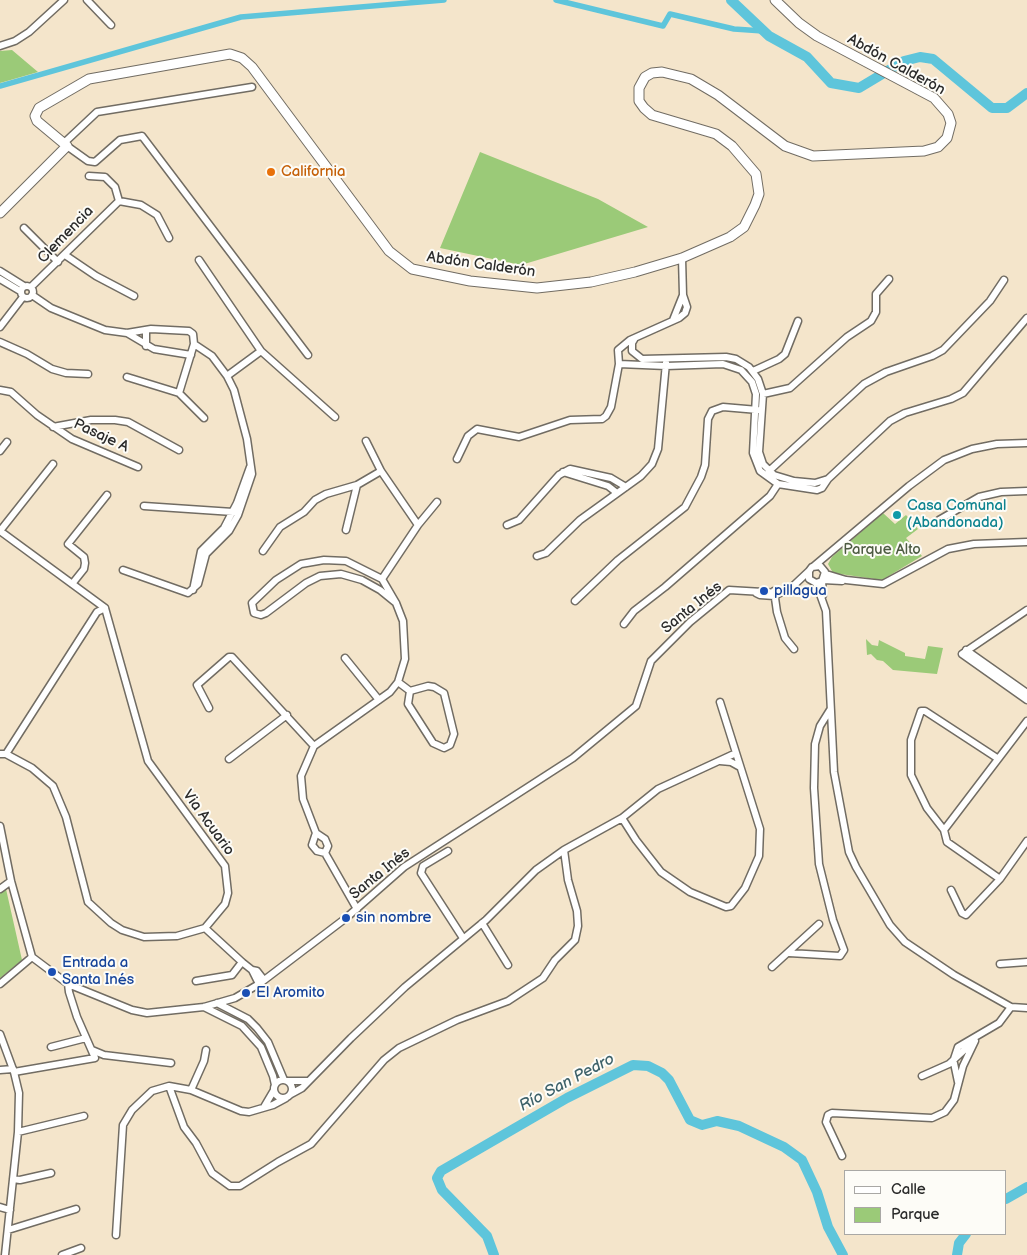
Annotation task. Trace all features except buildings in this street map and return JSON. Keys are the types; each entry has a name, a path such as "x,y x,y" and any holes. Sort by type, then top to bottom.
{"street":[{"path":"0,46 15,41 29,32 64,0"},
{"path":"87,0 110,25"},
{"name":"Abdón Calderón","path":"66,143 37,121 36,112 89,79 235,55 252,67 389,251 412,269 470,281 523,287 549,287 635,272 682,258 730,237 744,227 755,205 758,194 756,174 732,146 716,134 652,115 644,108 639,101 638,95 641,82 645,77 662,72 691,79 718,95 785,146 813,156 924,152 944,143 950,132 951,123 948,114 934,98 817,36 799,23 775,0"},
{"path":"0,213 98,112 252,87"},
{"path":"66,143 88,161 94,162 120,140 142,136 308,355"},
{"path":"89,176 105,177 115,188 119,201 141,205 157,215 169,238"},
{"name":"Clemencia","path":"0,327 25,290 58,262 119,201"},
{"path":"24,228 58,262"},
{"path":"66,254 96,276 134,296"},
{"path":"457,459 468,436 477,429 519,436 570,420 602,419 610,413 619,364 618,350 635,338 685,313 687,307 683,295 682,258"},
{"path":"199,260 262,351 335,417"},
{"path":"0,271 25,290 28,298 32,295 51,308 85,324 127,333 146,330 189,331 193,334 194,344 179,393"},
{"path":"0,279 25,290"},
{"path":"763,394 790,388 847,337 871,321 876,312 876,294 889,279"},
{"path":"769,471 837,406 864,384 886,372 932,356 943,350 990,301 1004,280"},
{"path":"635,338 631,346 636,357 666,363 731,358 741,362 752,371 763,394 758,410 753,453 755,462 766,477 778,484 817,490 822,488 828,479 890,421 905,413 951,399 963,392 1027,318"},
{"path":"752,371 785,354 798,321"},
{"path":"146,330 146,346"},
{"path":"127,333 146,346 191,355"},
{"path":"0,342 27,354 52,369 66,373 88,374"},
{"path":"123,570 188,593 198,584 206,554 229,531 243,506 252,474 242,416 227,376 212,356 194,344"},
{"path":"227,376 262,351"},
{"path":"537,556 546,553 580,520 647,470 657,456 666,363"},
{"path":"619,364 723,364 736,367 752,382 756,394 759,452 763,464 769,471 794,481 815,482 828,479"},
{"path":"127,377 179,393 204,418"},
{"name":"Pasaje A","path":"0,390 11,392 72,439 138,467"},
{"path":"575,601 618,560 684,507 697,488 703,471 708,419 712,411 723,407 758,410"},
{"name":"Pasaje A","path":"54,427 98,420 128,422 178,450"},
{"path":"366,441 381,471 418,525"},
{"path":"0,450 7,442"},
{"path":"794,649 785,638 776,593 797,582 909,486 944,460 997,444 1027,443"},
{"path":"53,464 0,531 105,608 98,612 3,754 32,768 53,786 66,817 88,902 111,923 122,930 156,938 177,936 205,928 252,970 262,982"},
{"path":"193,590 201,551 224,528 233,512 250,467"},
{"path":"507,525 519,520 563,472 570,469 611,478 626,487"},
{"path":"263,551 280,527 304,512 315,500 326,494 357,484 381,471"},
{"path":"563,472 608,486 617,493"},
{"path":"346,530 357,484"},
{"path":"624,624 634,611 665,588 770,496 778,484"},
{"path":"939,520 979,497 1000,492 1027,491"},
{"path":"72,584 84,569 85,563 84,557 68,544 106,495"},
{"path":"382,579 418,525 437,502"},
{"path":"144,506 233,512"},
{"path":"797,582 820,578 883,584 948,549 974,544 1027,542"},
{"path":"820,578 830,555"},
{"path":"325,853 327,842 323,836 316,833 303,799 301,776 314,746 379,700 398,682 405,659 403,621 396,603 382,579 346,561 324,560 301,564 276,580 252,602 252,610 261,615 306,583 320,576 341,574 362,580 380,590 396,603"},
{"path":"814,566 822,567 820,578 826,611 834,772 849,852 873,898 890,925 905,942 946,970 1011,1007 1027,1008"},
{"path":"809,571 820,578"},
{"name":"Santa Inés","path":"32,957 68,984 123,1007 147,1013 204,1007 235,998 262,982 357,909 404,867 573,758 636,706 651,661 690,622 729,590 756,592 760,595 776,593"},
{"name":"Via Acuario","path":"105,608 148,761 225,866 228,893 225,904 205,928"},
{"path":"964,652 1027,610"},
{"path":"964,652 1027,693"},
{"path":"964,652 1027,700"},
{"path":"209,708 196,685 229,657 232,658 314,746"},
{"path":"345,658 379,700"},
{"path":"398,682 410,692"},
{"path":"434,686 444,693 454,734 450,745 444,748 433,742 408,704 410,692 434,686"},
{"path":"622,818 636,840 661,872 690,892 729,908 745,888 759,856 760,829 720,702"},
{"path":"789,953 840,956 844,950 833,920 819,864 814,788 814,744 820,726 830,710"},
{"path":"997,758 925,711 921,711 911,740 911,775 928,808 944,830 947,842 1000,879"},
{"path":"229,759 287,715"},
{"path":"944,830 1027,721"},
{"path":"116,1235 123,1125 132,1110 146,1095 152,1091 170,1086 192,1090 241,1111 250,1112 273,1105 297,1092 405,988 482,923 536,870 564,850 622,818 658,789 736,753"},
{"path":"718,761 731,762 740,767"},
{"path":"0,826 11,881 32,957 0,984"},
{"path":"316,833 312,840 314,848 325,853 357,909"},
{"path":"951,890 962,913 966,914 1000,879 1027,841"},
{"path":"170,1086 184,1127 196,1143 212,1173 230,1186 240,1186 311,1144 384,1060 399,1048 457,1020 508,1001 543,978 555,960 576,940 578,926 577,911 568,880 564,850"},
{"path":"448,851 423,866 421,873 463,938"},
{"path":"0,888 11,881"},
{"path":"482,923 508,966"},
{"path":"772,967 819,924"},
{"path":"196,981 232,975 242,962"},
{"path":"1000,964 1027,962"},
{"path":"0,1070 14,1071 94,1059 92,1050 77,1017 68,984"},
{"path":"233,1021 237,1014 235,998"},
{"path":"217,1003 257,1028 268,1042 286,1081 292,1087 288,1096"},
{"path":"219,1014 224,1006"},
{"path":"204,1007 242,1026 250,1034 261,1047 274,1076 278,1096 288,1096"},
{"path":"958,1084 954,1061 958,1047 1000,1023 1011,1007"},
{"path":"250,1034 257,1028"},
{"path":"0,1034 14,1071 19,1093 18,1132 5,1255"},
{"path":"922,1076 949,1064 980,1036"},
{"path":"51,1047 86,1038"},
{"path":"842,1156 826,1122 828,1115 832,1113 932,1118 945,1112 954,1100 958,1084 975,1041"},
{"path":"92,1050 104,1055 171,1063"},
{"path":"192,1090 204,1061 206,1050"},
{"path":"264,1107 275,1088 286,1081 307,1081"},
{"path":"18,1132 84,1116"},
{"path":"13,1179 20,1180 51,1173"},
{"path":"0,1208 10,1210"},
{"path":"8,1230 76,1209"},
{"path":"62,1255 81,1248"}],"green space":[{"path":"12,50 38,72 0,83 0,51"},
{"path":"480,152 598,199 648,227 521,265 440,248"},
{"name":"Parque Alto","path":"883,513 895,524 906,515 918,529 906,538 922,556 882,580 833,573 828,564 832,557"},
{"path":"866,639 872,645 878,646 879,640 905,653 905,656 925,659 928,646 943,648 937,674 893,670 871,654 867,655"},
{"path":"6,889 22,960 0,978 0,893"}],"waterway":[{"path":"0,86 241,17 444,0"},
{"path":"556,0 663,26 670,14 734,29 763,31"},
{"path":"731,0 769,36 807,57 831,83 859,88 904,61 920,57 933,59 992,108 1007,108 1027,93"},
{"name":"Río San Pedro","path":"494,1255 487,1236 442,1190 437,1178 441,1171 567,1098 633,1065 648,1066 662,1073 669,1080 690,1120 702,1125 717,1121 739,1126 784,1147 802,1160 817,1192 828,1227 843,1255"},
{"name":"Río San Pedro","path":"1007,1198 1027,1187"},
{"name":"Río San Pedro","path":"957,1255 959,1243 965,1235"}],"place":[{"name":"California","path":"271,172"},
{"name":"Casa Comunal (Abandonada)","path":"897,515"},
{"name":"pillagua","path":"764,591"},
{"name":"sin nombre","path":"346,918"},
{"name":"Entrada a Santa Inés","path":"52,972"},
{"name":"El Aromito","path":"246,993"}]}
